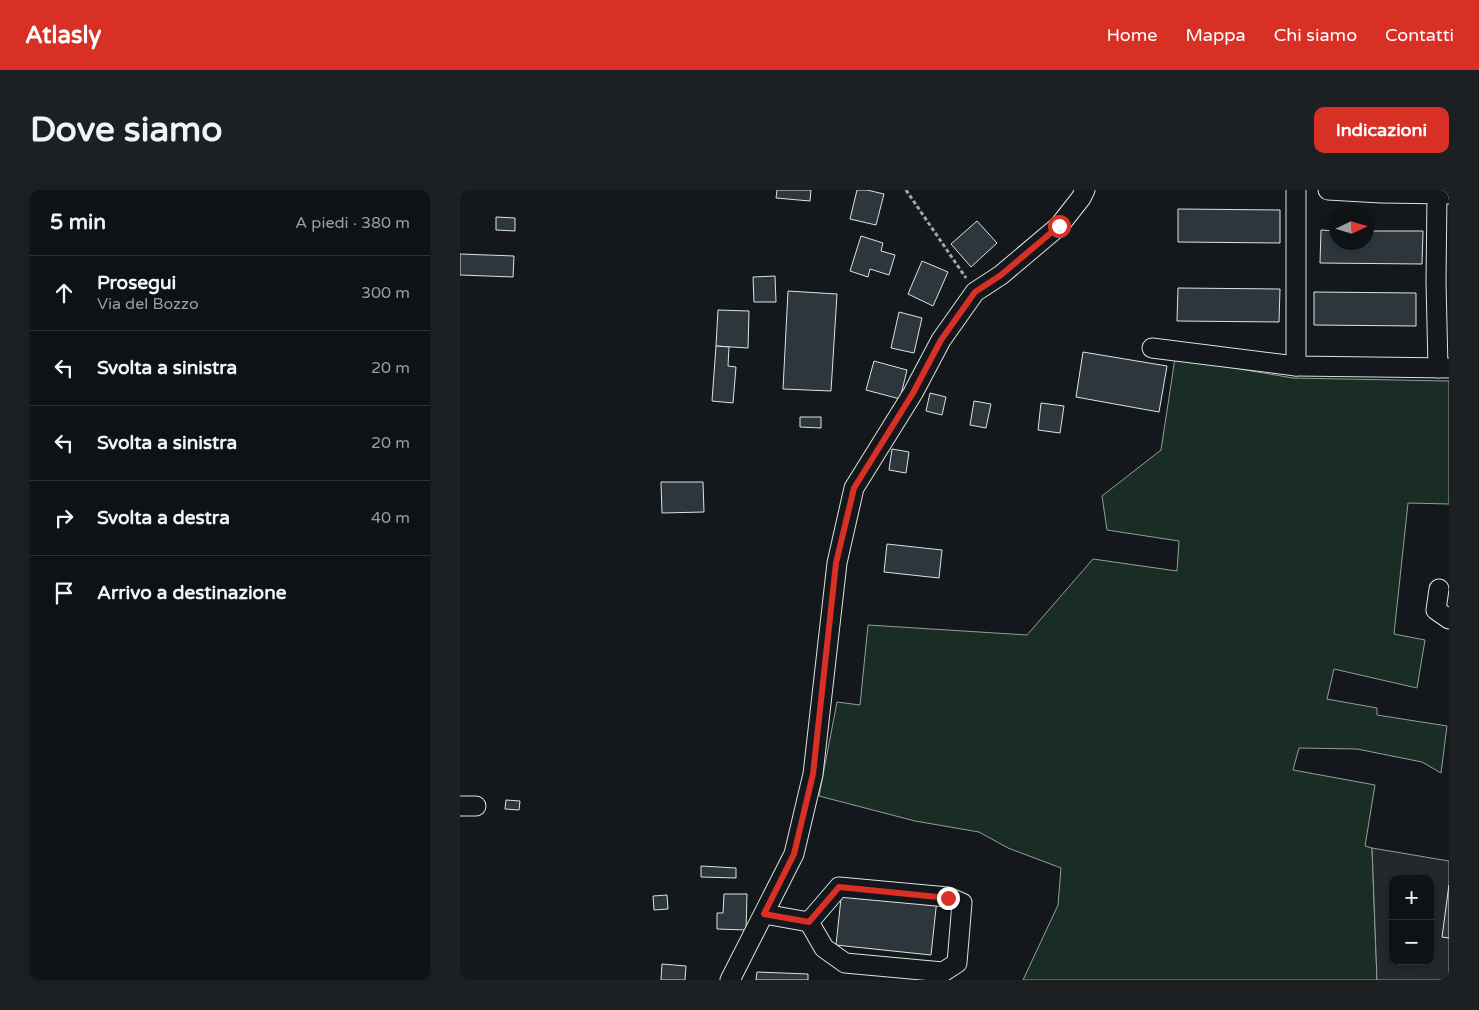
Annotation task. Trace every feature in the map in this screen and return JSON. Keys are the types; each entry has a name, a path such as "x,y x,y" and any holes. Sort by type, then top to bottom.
{"street":[{"path":"730,980 794,854 813,774 836,563 854,488 913,393 941,340 975,292 1001,275 1059,226 1082,198 1085,190"},
{"path":"1296,190 1296,366"},
{"path":"1152,348 1296,366 1444,368 1436,282 1443,194 1328,190"},
{"path":"1439,590 1436,610 1449,619"},
{"path":"764,914 809,922 824,948 845,963 942,972 957,963 962,903 948,898 839,887 809,922"}],"path":[{"path":"906,190 975,292"}],"green space":[{"path":"1175,358 1293,378 1449,381 1449,504 1408,503 1394,634 1425,640 1417,688 1334,669 1327,699 1377,708 1377,715 1447,726 1441,773 1422,762 1357,749 1299,748 1293,770 1375,785 1365,846 1372,848 1377,980 1023,980 1058,905 1061,868 1008,848 979,832 915,821 819,796 837,702 860,705 868,625 1027,635 1093,559 1177,571 1179,541 1107,530 1102,496 1161,450"}],"shaded area":[{"path":"1372,848 1449,861 1449,885 1443,937 1449,938 1449,980 1377,980"}],"building":[{"path":"777,190 811,190 810,201 776,198"},
{"path":"857,190 884,194 876,225 850,219"},
{"path":"1178,209 1280,210 1280,243 1178,242"},
{"path":"496,217 515,218 515,231 496,230"},
{"path":"977,221 997,243 971,267 951,244"},
{"path":"1321,230 1329,231 1329,250 1374,250 1374,231 1423,231 1422,264 1320,263"},
{"path":"861,236 883,243 881,251 895,255 889,275 870,269 868,277 850,271"},
{"path":"460,254 514,256 513,277 460,275"},
{"path":"922,261 948,272 933,306 908,294"},
{"path":"775,276 776,302 754,302 753,277"},
{"path":"1178,288 1280,289 1279,322 1177,321"},
{"path":"788,291 837,294 831,391 783,389"},
{"path":"1314,292 1416,293 1416,326 1314,325"},
{"path":"718,310 749,311 748,348 716,346"},
{"path":"899,312 922,318 914,353 891,348"},
{"path":"716,346 729,347 728,366 736,367 733,403 712,401"},
{"path":"1083,352 1167,366 1159,412 1076,397"},
{"path":"874,361 907,370 900,399 866,390"},
{"path":"930,393 946,397 942,415 926,411"},
{"path":"974,401 991,404 986,428 970,425"},
{"path":"1041,403 1064,406 1060,433 1038,430"},
{"path":"800,417 821,417 821,428 800,427"},
{"path":"892,449 909,452 906,473 889,470"},
{"path":"661,482 703,482 704,512 662,513"},
{"path":"887,544 942,550 939,578 884,572"},
{"path":"506,800 520,801 519,810 505,809"},
{"path":"701,866 736,868 736,878 701,877"},
{"path":"1449,885 1449,938 1442,937"},
{"path":"842,889 937,899 931,955 836,945"},
{"path":"724,894 747,894 746,930 717,929 717,913 723,913"},
{"path":"667,895 668,909 654,910 653,896"},
{"path":"662,964 686,966 685,980 661,980"},
{"path":"757,972 808,974 808,980 756,980"}],"route":[{"path":"948,898 839,887 809,922 764,914 794,854 813,774 836,563 854,488 913,393 941,340 975,292 1001,275 1059,226"}]}
